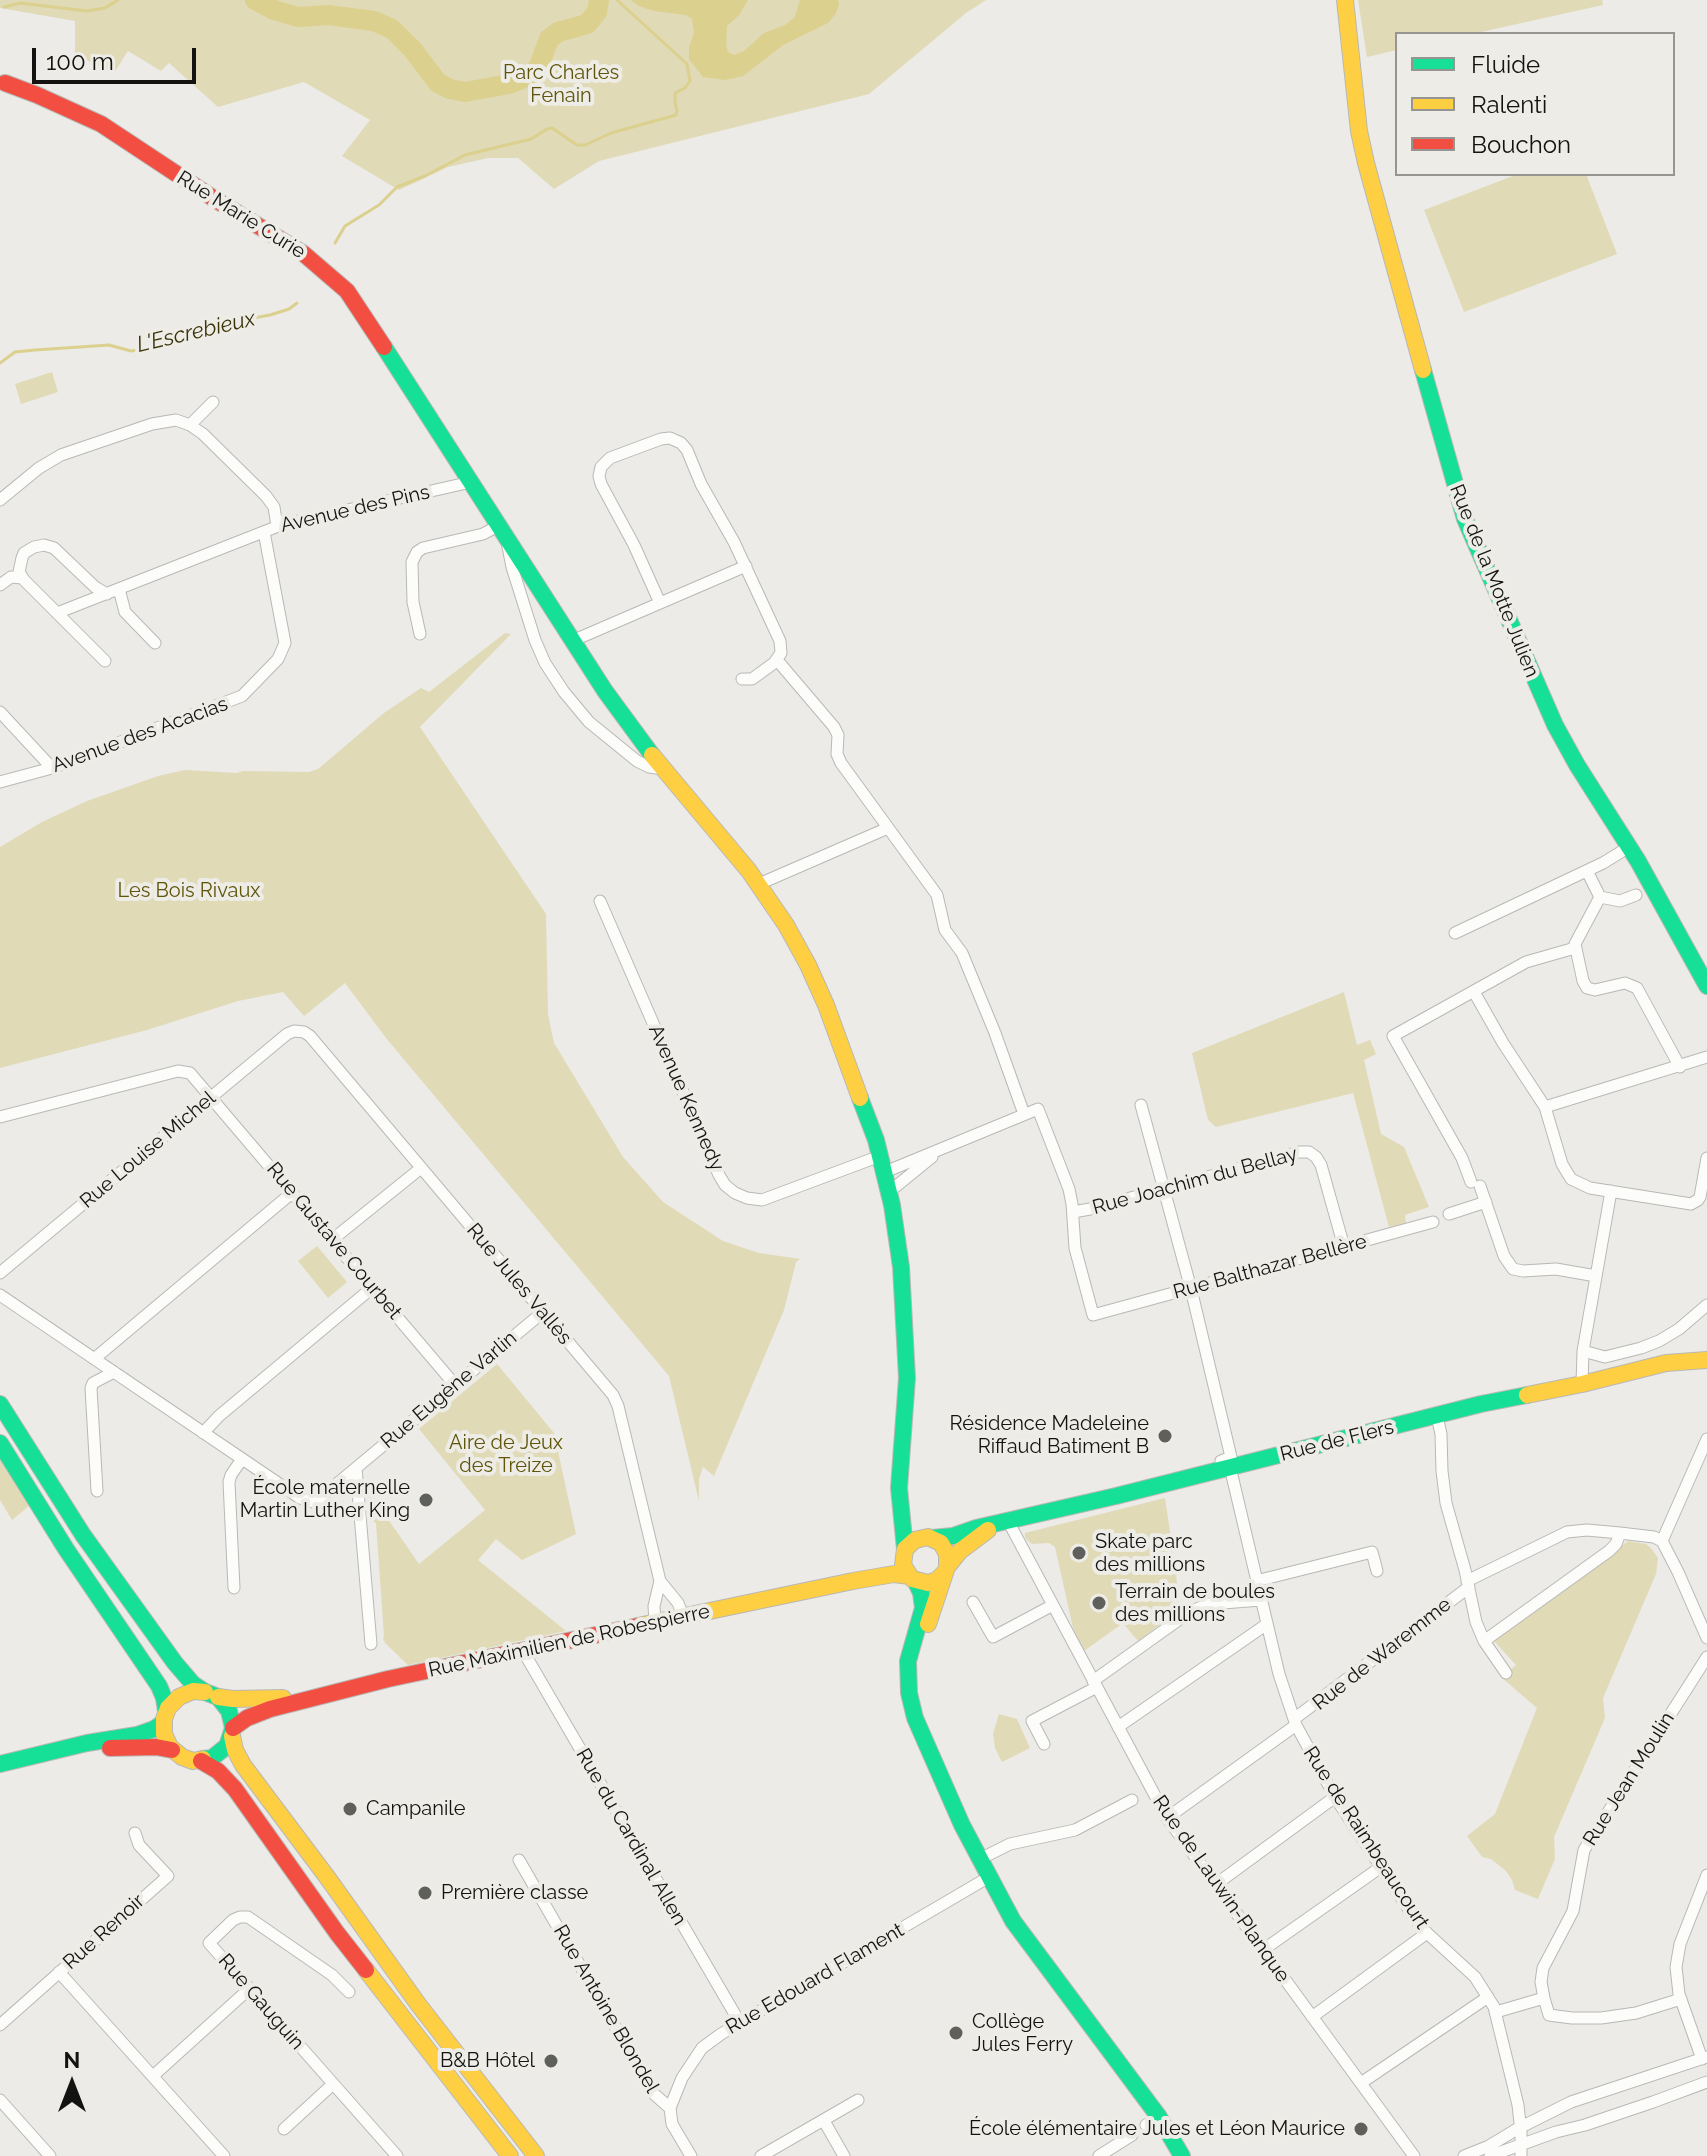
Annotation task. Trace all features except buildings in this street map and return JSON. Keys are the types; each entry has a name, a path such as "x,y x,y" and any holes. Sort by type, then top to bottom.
{"main road":[{"name":"Rue de la Motte Julien","path":"1345,0 1363,150 1465,519 1555,725 1629,847 1707,986"},
{"name":"Rue Marie Curie","path":"2,82 101,124 304,254 339,283 354,300 622,715 759,884 799,948 822,994 883,1164 901,1267 907,1378 902,1461"},
{"name":"Rue de Flers","path":"930,1538 950,1537 976,1528 1481,1404 1582,1384 1666,1363 1707,1349"},
{"name":"Rue de Flers","path":"1666,1363 1707,1360"},
{"path":"0,1404 102,1563 181,1671 229,1711 235,1750 243,1765 418,2004 536,2156"},
{"path":"0,1443 66,1549 162,1691 165,1737 172,1750"},
{"path":"902,1461 908,1513 915,1526 945,1548 948,1557 933,1613 917,1652 915,1689 922,1715 969,1824 980,1859"},
{"path":"902,1461 899,1498 905,1550 903,1565 921,1593 924,1605 908,1661 910,1702 915,1718 949,1798 1007,1911 1152,2121 1182,2156"},
{"name":"Rue de Flers","path":"946,1570 960,1551 978,1536 1008,1521"},
{"path":"905,1550 915,1540 930,1538"},
{"name":"Rue Maximilien de Robespierre","path":"814,1588 869,1571 905,1550"},
{"path":"912,1578 931,1582 946,1570"},
{"name":"Rue Maximilien de Robespierre","path":"232,1732 252,1715 324,1694 814,1588 888,1575 912,1578"},
{"path":"0,1764 87,1743 137,1735 154,1729 173,1702 182,1695 193,1691 211,1694"},
{"name":"Rue Maximilien de Robespierre","path":"211,1694 233,1699 265,1699 324,1694"},
{"path":"57,1752 156,1747 172,1750 185,1759 201,1761 222,1752 232,1732"},
{"path":"201,1761 218,1771 235,1789 356,1959 510,2156"}],"street":[{"path":"190,425 213,402"},
{"path":"0,500 39,468 61,455 159,422 176,420 203,434 272,503 277,526"},
{"path":"660,603 628,531 600,480 601,467 610,458 670,438 687,450 780,641 777,660 755,678 742,679"},
{"name":"Avenue des Pins","path":"76,606 277,526 471,482"},
{"name":"Avenue des Acacias","path":"0,782 52,768 242,696 281,654 285,638 264,532"},
{"path":"420,634 414,608 412,570 417,552 423,548 502,532 535,640 545,663 564,692 596,728 637,761 664,769"},
{"path":"105,661 22,578 19,567 24,553 44,545 59,551 95,587 107,594"},
{"path":"572,641 746,566"},
{"path":"57,613 76,606 84,576"},
{"path":"0,585 11,577 22,578"},
{"path":"119,589 128,617 155,643"},
{"path":"777,660 834,727 838,735 838,759 937,895 945,930 960,949 1024,1114"},
{"path":"0,712 52,768"},
{"path":"759,884 888,828"},
{"path":"1455,933 1587,871 1629,847"},
{"path":"1587,871 1600,897"},
{"path":"1600,897 1620,901 1636,895"},
{"path":"1600,897 1577,938 1575,948 1583,981 1587,988 1598,990 1625,983 1637,988 1680,1067"},
{"name":"Avenue Kennedy","path":"600,901 725,1185 735,1193 762,1200 941,1149 1038,1109 1064,1176 1073,1212"},
{"path":"1575,948 1526,962 1393,1036 1486,1202 1504,1256 1513,1269 1556,1269 1596,1276"},
{"path":"1474,992 1545,1107 1567,1175 1581,1185 1695,1203 1700,1197 1707,1158"},
{"name":"Rue Louise Michel","path":"0,1273 287,1034 298,1031"},
{"name":"Rue Jules Vallès","path":"298,1031 310,1036 610,1391 618,1406 660,1581 678,1603 683,1616"},
{"path":"1545,1107 1707,1057"},
{"name":"Rue Gustave Courbet","path":"0,1117 182,1071 194,1075 455,1385"},
{"path":"1141,1105 1191,1289 1231,1457 1221,1461 1226,1468"},
{"path":"889,1192 941,1149"},
{"name":"Rue Joachim du Bellay","path":"1073,1212 1299,1152 1309,1152 1321,1165 1344,1247"},
{"path":"333,1239 421,1168"},
{"path":"1582,1384 1583,1351 1611,1191"},
{"path":"94,1359 293,1192"},
{"path":"1449,1214 1486,1202"},
{"name":"Rue Balthazar Bellère","path":"1073,1212 1075,1248 1093,1315 1433,1222"},
{"path":"203,1433 219,1416 373,1287"},
{"name":"Rue Eugène Varlin","path":"0,1295 308,1502 320,1498 543,1312"},
{"path":"1583,1351 1610,1357 1641,1348 1679,1329 1707,1305"},
{"path":"97,1491 91,1388 93,1383 114,1372"},
{"path":"1437,1416 1446,1503 1476,1622 1484,1641 1506,1673"},
{"path":"1707,1439 1662,1541 1707,1638"},
{"path":"234,1588 229,1479 242,1459"},
{"path":"356,1468 371,1644"},
{"name":"Rue de Raimbeaucourt","path":"1226,1468 1279,1674 1295,1722 1335,1797 1415,1919 1475,1977 1496,2012 1516,2093 1521,2151"},
{"name":"Rue de Lauwin-Planque","path":"1008,1521 1167,1818 1414,2156"},
{"name":"Rue de Waremme","path":"1167,1818 1295,1722 1468,1584 1567,1532 1620,1533 1654,1537 1662,1541"},
{"path":"1484,1641 1609,1551 1620,1533"},
{"path":"1256,1581 1372,1552 1377,1571"},
{"name":"Rue Jules Vallès","path":"655,1622 654,1606 660,1581"},
{"path":"1044,1744 1032,1721 1095,1684 1191,1611 1210,1604 1261,1600"},
{"path":"973,1602 993,1637 1053,1605"},
{"path":"1118,1727 1267,1624"},
{"name":"Rue du Cardinal Allen","path":"523,1651 740,2023"},
{"name":"Rue Jean Moulin","path":"1544,1998 1541,1982 1543,1968 1573,1911 1584,1850 1707,1657"},
{"path":"1215,1885 1335,1797"},
{"path":"980,1859 1010,1844 1075,1830 1132,1800"},
{"name":"Rue Renoir","path":"0,2025 168,1876 139,1845 135,1833"},
{"name":"Rue Antoine Blondel","path":"519,1860 654,2094 670,2108 672,2124 691,2156"},
{"path":"1263,1950 1381,1867"},
{"path":"1464,2156 1582,2098 1704,2058 1701,2038 1676,1982 1678,1952 1707,1875"},
{"name":"Rue Edouard Flament","path":"670,2108 682,2078 695,2057 712,2040 989,1877"},
{"name":"Rue Gauguin","path":"349,1992 332,1975 248,1917 233,1920 209,1943 397,2156"},
{"path":"1312,2017 1427,1933"},
{"path":"59,1972 224,2156"},
{"path":"153,2076 249,1989"},
{"path":"1361,2083 1488,1997"},
{"path":"1496,2012 1544,1998 1549,2015 1588,2019 1625,2015 1681,1999"},
{"path":"1490,2156 1521,2151 1537,2138 1592,2123 1707,2082"},
{"path":"284,2129 333,2084"},
{"name":"Rue de Raimbeaucourt","path":"1516,2093 1533,2121 1537,2138"},
{"path":"0,2100 50,2156"},
{"path":"761,2156 858,2100"},
{"path":"824,2121 844,2156"},
{"path":"1099,2156 1132,2135"}],"green space":[{"name":"Parc Charles Fenain","path":"0,0 986,0 869,94 599,161 554,189 518,158 488,158 448,167 399,190 342,156 370,120 304,82 218,107 169,63 161,71 128,51 114,73 75,55 75,21 0,8"},
{"path":"1358,0 1602,0 1603,5 1481,32 1395,32 1395,50 1367,57"},
{"path":"1513,176 1587,176 1617,254 1464,312 1424,210"},
{"path":"52,372 58,392 21,404 15,384"},
{"name":"Les Bois Rivaux","path":"505,633 511,634 420,727 546,914 548,1014 554,1043 623,1157 663,1202 723,1241 759,1253 800,1259 796,1262 784,1310 714,1476 703,1467 699,1479 699,1501 669,1376 386,1038 345,983 304,1016 283,992 238,1001 147,1030 0,1068 0,847 42,822 87,801 158,776 185,770 237,773 309,772 318,769 384,713 421,688 429,692"},
{"path":"1344,992 1357,1045 1370,1040 1376,1054 1364,1060 1381,1134 1404,1147 1429,1207 1405,1215 1406,1223 1389,1227 1353,1093 1216,1127 1208,1120 1192,1053"},
{"path":"317,1246 347,1282 328,1298 298,1261"},
{"name":"Aire de Jeux des Treize","path":"497,1364 554,1433 576,1534 522,1560 496,1539 478,1560 566,1631 408,1665 383,1638 376,1523 371,1520 368,1490 419,1564 485,1510 419,1429"},
{"path":"0,1457 30,1505 12,1520 0,1500"},
{"path":"1165,1498 1179,1610 1138,1641 1123,1623 1084,1651 1073,1628 1055,1547 1049,1543 1032,1544 1025,1538 1025,1533"},
{"path":"1628,1541 1651,1548 1658,1558 1656,1574 1603,1698 1605,1718 1554,1837 1555,1859 1538,1899 1515,1890 1506,1871 1491,1859 1482,1857 1467,1836 1495,1814 1537,1708 1502,1678 1516,1665 1494,1641"},
{"path":"999,1714 1017,1719 1030,1748 1002,1762 993,1734"}],"shaded area":[{"path":"631,0 748,0 739,15 727,26 726,45 728,52 734,55 744,51 764,33 785,25 795,17 800,0 838,0 839,4 828,23 783,45 743,76 725,80 703,77 689,59 694,33 692,19 686,15 654,11"}],"waterway":[{"name":"L'Escrebieux","path":"4,7 20,3 87,11 105,8 118,0"},
{"name":"L'Escrebieux","path":"255,0 298,17 328,15 374,21 392,29 438,83 465,92 509,84 529,76 538,68 549,39 558,32 587,24 597,12 599,0"},
{"name":"L'Escrebieux","path":"335,243 345,226 379,205 397,187 465,155 531,139 552,128 577,145 585,145 611,133 676,115 675,93 690,81 687,64 617,0"},
{"name":"L'Escrebieux","path":"0,363 15,352 35,350 109,345 138,350 225,323 270,315 297,303"}],"traffic: fast":[{"path":"384,347 605,691 652,755"},
{"path":"1423,370 1465,519 1555,725 1638,861 1707,986"},
{"path":"860,1098 876,1140 892,1205 901,1267 907,1378 899,1488 905,1549"},
{"path":"932,1538 953,1536 1527,1395"},
{"path":"0,1404 83,1535 175,1663 193,1684 218,1697 229,1711 233,1728 227,1746 212,1758 203,1759"},
{"path":"0,1443 66,1549 159,1686 166,1711"},
{"path":"915,1580 923,1608 908,1661 909,1693 915,1718 962,1825 1013,1921 1159,2117 1182,2156"},
{"path":"0,1764 87,1743 137,1735 163,1723"}],"traffic: slow":[{"path":"1345,0 1359,131 1423,370"},
{"path":"652,755 749,871 786,925 826,1005 860,1098"},
{"path":"1527,1395 1666,1363 1707,1360"},
{"path":"947,1567 960,1551 988,1530"},
{"path":"928,1624 947,1567 947,1554 941,1543 928,1537 915,1540 905,1549 903,1565 912,1579 928,1583 944,1573"},
{"path":"638,1626 853,1581 894,1574 910,1576"},
{"path":"203,1759 193,1761 170,1747 164,1734 164,1719 168,1708 179,1697 193,1691 205,1692"},
{"path":"218,1697 283,1698"},
{"path":"232,1736 243,1765 418,2004 536,2156"},
{"path":"366,1970 510,2156"}],"traffic: jam":[{"path":"5,83 101,124 304,254 347,291 384,347"},
{"path":"233,1728 247,1718 270,1709 388,1679 638,1626"},
{"path":"110,1748 156,1747 172,1750"},
{"path":"201,1761 218,1771 235,1789 366,1970"}],"place":[{"name":"Résidence Madeleine Riffaud Batiment B","path":"1165,1436"},
{"name":"École maternelle Martin Luther King","path":"426,1500"},
{"name":"Skate parc des millions","path":"1079,1553"},
{"name":"Terrain de boules des millions","path":"1099,1603"},
{"name":"Campanile","path":"350,1809"},
{"name":"Première classe","path":"425,1893"},
{"name":"Collège Jules Ferry","path":"956,2033"},
{"name":"B&B Hôtel","path":"551,2061"},
{"name":"École élémentaire Jules et Léon Maurice","path":"1361,2129"}]}
